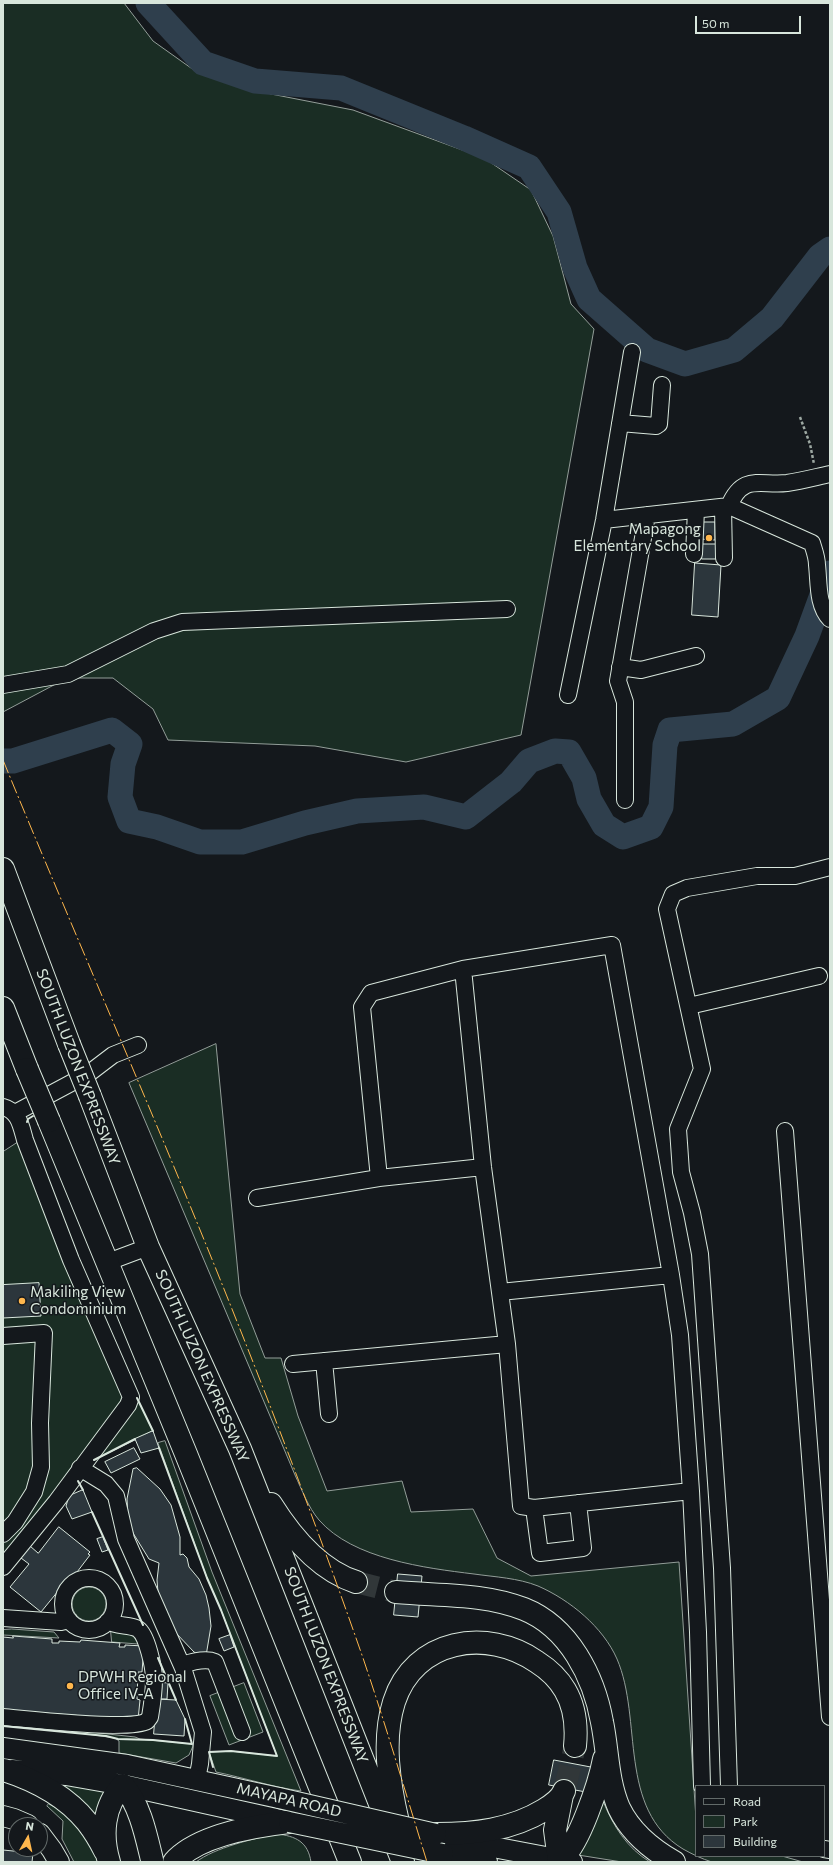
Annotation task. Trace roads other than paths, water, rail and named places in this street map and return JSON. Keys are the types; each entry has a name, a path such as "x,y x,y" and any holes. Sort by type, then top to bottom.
{"highway":[{"name":"SOUTH LUZON EXPRESSWAY","path":"3,869 148,1247 240,1448 403,1862"},
{"path":"3,1008 108,1262 350,1862"},
{"path":"240,1448 260,1487 277,1514 306,1550 338,1575 356,1582"},
{"path":"396,1592 469,1596 497,1601 526,1610 545,1621 569,1645 588,1677 600,1710 605,1752 615,1797 625,1817 648,1846 674,1862"},
{"path":"408,1862 394,1803 390,1778 389,1729 391,1711 399,1689 412,1671 434,1653 452,1645 474,1642 501,1645 532,1658 550,1672 565,1690 574,1715 575,1746"},
{"path":"564,1861 582,1824 600,1778 605,1752"},
{"path":"4,1769 39,1784 71,1806 86,1821 108,1857"},
{"path":"108,1857 104,1838 106,1817 111,1802 125,1775"},
{"path":"125,1775 152,1860"},
{"path":"440,1844 479,1832 507,1827 526,1820 538,1813 564,1791 555,1830 564,1861"},
{"path":"174,1862 194,1846 218,1837 259,1827 289,1822"},
{"path":"333,1862 332,1847 335,1823"}],"main road":[{"name":"MAYAPA ROAD","path":"3,1748 125,1775 289,1822 440,1844 472,1843 564,1861"},
{"name":"MAYAPA ROAD","path":"4,1769 66,1775 125,1775 197,1779 279,1798 440,1844 487,1862"},
{"path":"48,1845 59,1862"}],"street":[{"path":"568,695 604,520 632,352"},
{"path":"620,423 656,426 660,424 662,385"},
{"path":"724,558 726,506 735,494 745,485 763,482 786,483 824,476"},
{"path":"604,520 726,506 812,543 817,563 819,588 827,616"},
{"path":"694,554 696,510"},
{"path":"626,800 625,702 618,681 647,515"},
{"path":"3,685 68,674 154,631 182,622 507,609"},
{"path":"620,666 641,670 696,656"},
{"path":"730,1785 722,1568 700,1254 692,1213 681,1172 678,1149 678,1129 702,1069 690,1006 667,909 672,894 687,888 757,876 795,876 830,867"},
{"path":"379,1178 362,1007 371,993 463,969 612,945 671,1275 680,1335 691,1491 698,1640 702,1785"},
{"path":"463,969 483,1167 507,1344 521,1506 534,1508 691,1491"},
{"path":"690,1006 819,976"},
{"path":"3,1567 56,1502 128,1406 131,1397 71,1260 27,1146 19,1120 9,1110 88,1074 113,1055 138,1045"},
{"path":"785,1131 830,1717"},
{"path":"257,1198 379,1178 483,1167"},
{"path":"108,1262 148,1247"},
{"path":"500,1292 671,1275"},
{"path":"3,1336 44,1333 40,1423 41,1467 34,1492 15,1522 3,1534"},
{"path":"293,1364 507,1344"},
{"path":"324,1361 329,1414"},
{"path":"80,1468 106,1484 116,1496 126,1539 182,1665 202,1732 200,1764 197,1779"},
{"path":"534,1508 540,1553 583,1548 578,1503"},
{"path":"90,1578 104,1583 113,1594 114,1608 108,1621 102,1626 88,1629 81,1628 69,1620 63,1606 66,1592 76,1582 90,1578"},
{"path":"3,1618 61,1622 69,1620"},
{"path":"3,1717 60,1722 118,1724 137,1724 147,1721 150,1714 154,1680 146,1643 142,1634 137,1629 114,1624 108,1621"},
{"path":"182,1665 190,1662 207,1660 215,1662 242,1732"}],"waterway":[{"path":"148,3 203,63 255,81 341,88 464,138 529,167 559,212 575,268 589,299 647,350 685,364 734,350 772,318 820,256 830,249"},
{"path":"3,761 13,761 112,730 130,744 123,764 120,797 129,821 157,827 200,842 242,842 305,823 357,811 424,807 466,817 511,782 529,761 555,751 569,752 584,778 589,799 604,825 623,837 651,827 661,807 665,745 670,730 733,724 778,698 807,636 830,573"}],"tunnel":[{"path":"356,1582 396,1592"},
{"path":"565,1788 575,1746"}],"place":[{"name":"Mapagong Elementary School","path":"709,538"},
{"name":"Makiling View Condominium","path":"22,1301"},
{"name":"DPWH Regional Office IV-A","path":"70,1686"}]}
